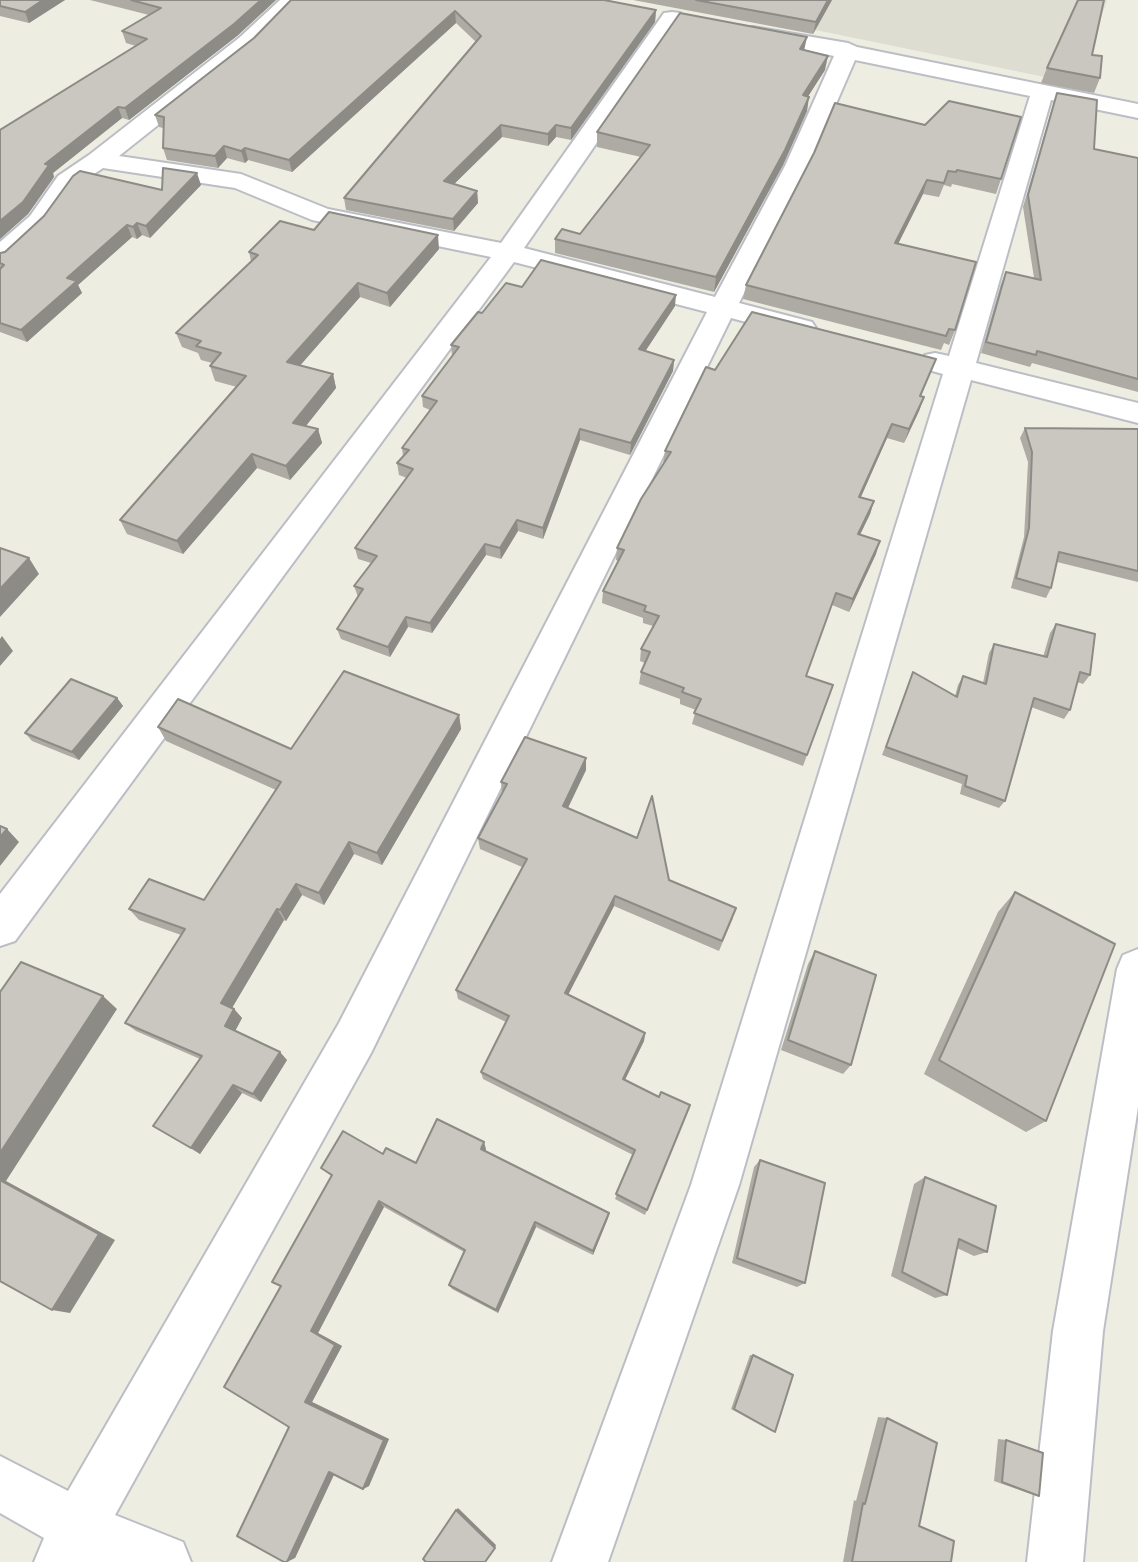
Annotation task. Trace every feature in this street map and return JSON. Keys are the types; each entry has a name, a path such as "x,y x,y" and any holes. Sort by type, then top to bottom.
{"street":[{"path":"0,257 39,221 67,181 98,160 247,43 292,0"},
{"path":"0,927 508,252 672,18"},
{"path":"726,28 848,50 1042,93 1138,111"},
{"path":"70,1545 355,1038 716,319 797,166 848,50"},
{"path":"580,1562 715,1185 1042,93"},
{"path":"98,160 241,181 321,215 508,252 827,334"},
{"path":"906,354 1138,413"},
{"path":"1055,1562 1078,1331 1138,969"},
{"path":"0,1483 70,1545 163,1562"}],"shaded area":[{"path":"720,0 1107,0 1079,84 713,9"}],"building":[{"path":"0,0 43,0 25,12 0,6"},
{"path":"131,0 261,0 125,108 118,107 45,164 49,165 23,202 0,221 0,130 147,39 122,31 161,8"},
{"path":"291,0 604,0 656,10 571,128 556,125 548,134 501,125 444,181 477,191 453,219 344,198 481,36 455,11 289,160 245,148 241,151 224,146 215,156 163,148 164,117 155,115 254,38"},
{"path":"696,0 828,0 816,22"},
{"path":"1078,0 1104,0 1092,55 1102,56 1100,78 1047,68"},
{"path":"680,13 807,37 800,49 828,56 803,95 809,97 785,150 716,277 555,239 562,229 580,234 650,145 597,132"},
{"path":"1057,93 1097,100 1094,149 1138,158 1138,379 1037,351 1036,355 986,342 1006,272 1041,280 1028,195"},
{"path":"949,101 1021,117 1001,179 957,170 948,171 944,183 927,180 895,243 976,262 955,330 949,329 946,336 746,285 814,153 835,103 925,125"},
{"path":"163,168 197,173 146,226 137,223 133,227 127,225 67,278 77,281 21,330 0,323 0,269 4,265 0,263 0,253 5,252 44,216 73,176 80,171 162,190"},
{"path":"329,212 438,235 387,293 358,283 287,362 333,374 293,423 318,429 286,466 252,454 177,541 120,520 246,376 210,366 221,353 196,346 201,341 176,333 258,255 249,252 280,221 314,230"},
{"path":"541,260 676,295 639,349 674,360 631,443 580,429 543,528 517,520 500,548 485,544 430,623 406,617 388,647 337,629 363,589 354,586 377,556 355,548 413,469 397,463 409,450 402,448 437,401 422,396 459,347 451,345 478,312 482,313 506,283 522,287"},
{"path":"752,312 936,359 920,396 924,397 909,429 892,424 859,497 874,501 858,534 880,541 853,599 836,593 806,676 833,685 807,755 694,713 701,699 682,692 684,688 641,672 650,652 641,649 659,616 644,611 646,606 603,591 624,550 617,548 641,499 671,452 665,451 706,367 715,370"},
{"path":"1025,428 1138,429 1138,571 1059,552 1051,588 1016,578 1029,528 1032,452"},
{"path":"0,548 29,558 0,589"},
{"path":"1056,624 1095,634 1090,675 1080,672 1070,710 1034,698 1005,801 965,786 967,776 886,747 913,672 957,697 963,676 986,684 994,644 1047,657"},
{"path":"344,671 459,715 377,853 349,842 319,893 296,884 280,910 277,909 221,1003 234,1009 225,1026 280,1052 253,1094 233,1085 191,1148 153,1126 202,1056 125,1023 185,929 129,909 149,879 204,900 281,782 158,727 178,699 291,749"},
{"path":"71,679 117,698 72,752 25,733"},
{"path":"525,737 586,758 563,806 637,838 652,796 669,880 736,908 722,941 615,896 565,993 645,1033 623,1079 659,1097 661,1092 690,1105 647,1210 616,1194 635,1150 481,1072 509,1016 456,990 527,859 478,838 507,784 501,782"},
{"path":"0,826 7,829 0,837"},
{"path":"1015,892 1115,944 1046,1121 939,1060"},
{"path":"815,951 876,975 851,1065 788,1040"},
{"path":"21,962 103,996 0,1153 0,992"},
{"path":"437,1119 484,1142 481,1149 609,1213 593,1251 535,1222 496,1310 449,1285 465,1250 379,1201 311,1331 335,1345 305,1402 384,1440 363,1489 329,1472 287,1562 284,1562 237,1536 289,1427 224,1387 281,1286 272,1282 332,1175 321,1168 343,1131 383,1154 386,1148 416,1163"},
{"path":"760,1160 825,1183 805,1283 737,1258"},
{"path":"925,1177 996,1206 987,1252 959,1239 947,1295 902,1272"},
{"path":"0,1180 99,1234 52,1310 0,1281"},
{"path":"753,1355 793,1375 775,1432 734,1409"},
{"path":"887,1418 937,1443 919,1526 954,1541 951,1562 852,1562 863,1503 865,1504"},
{"path":"1006,1440 1043,1453 1039,1496 1002,1482"},
{"path":"456,1510 495,1548 485,1562 426,1562 423,1559"}]}
